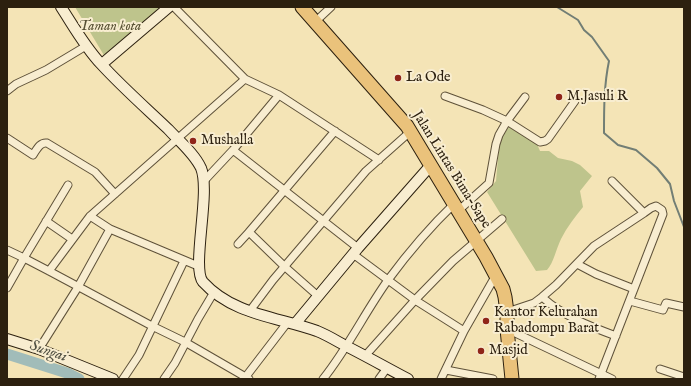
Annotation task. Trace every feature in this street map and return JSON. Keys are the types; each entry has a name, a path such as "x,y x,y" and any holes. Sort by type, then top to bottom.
{"highway":[{"name":"Jalan Lintas Bima-Sape","path":"302,7 411,131 496,275 503,289 507,312 512,379"}],"street":[{"path":"61,7 86,46 102,64 177,138 193,156 200,168 203,182 202,222 198,266 201,280 214,292 231,304 249,312 318,332 408,379"},
{"path":"102,64 169,7"},
{"path":"174,7 245,79 279,95 379,160"},
{"path":"315,22 331,7"},
{"path":"7,91 16,84 46,70 86,46"},
{"path":"49,271 90,216 245,79"},
{"path":"203,182 233,150 279,95"},
{"path":"445,96 483,110 507,121 540,142 548,139 575,101"},
{"path":"323,379 388,280 429,230 456,207 489,183 499,135 507,121 525,97"},
{"path":"238,244 335,131"},
{"path":"249,312 284,266 366,171 411,131"},
{"path":"7,138 33,154 40,144 47,143 95,172 115,194"},
{"path":"233,150 284,191 324,220 355,251 388,280 415,300 464,330"},
{"path":"7,250 185,342 247,378 291,324 318,296 355,251 431,165"},
{"path":"612,180 644,213"},
{"path":"7,288 68,185"},
{"path":"507,312 534,303 556,285 594,246 653,207 656,206 662,210 663,214 600,376"},
{"path":"90,216 110,229 198,266"},
{"path":"365,356 415,300 453,261 502,219"},
{"path":"46,221 72,240"},
{"path":"39,348 78,287 110,229"},
{"path":"249,232 318,296"},
{"path":"123,379 139,355 184,261"},
{"path":"577,264 596,274 634,290"},
{"path":"441,379 464,330 496,275"},
{"path":"164,379 175,363 185,342 214,292"},
{"path":"542,297 551,305 581,323 616,336"},
{"path":"630,301 663,310 666,303 684,307"},
{"path":"508,329 600,376 612,379"},
{"path":"7,339 39,348 113,379"},
{"path":"379,379 387,368"},
{"path":"660,369 684,377"},
{"path":"446,370 493,379"}],"green space":[{"name":"Taman kota","path":"75,7 164,7 105,57"},
{"path":"509,127 537,144 540,151 549,151 558,158 572,161 580,165 592,176 580,191 583,207 563,235 547,270 536,271 487,192 496,181 499,147 502,137"}],"waterway":[{"path":"557,7 578,20 584,30 592,37 609,61 605,88 604,133 618,145 636,150 657,168 670,184 674,201 684,227"},
{"name":"Sungai","path":"7,354 67,373 79,379"}],"place":[{"name":"La Ode","path":"398,78"},
{"name":"M.Jasuli R","path":"559,97"},
{"name":"Mushalla","path":"193,141"},
{"name":"Kantor Kelurahan Rabadompu Barat","path":"486,321"},
{"name":"Masjid","path":"481,351"}]}
